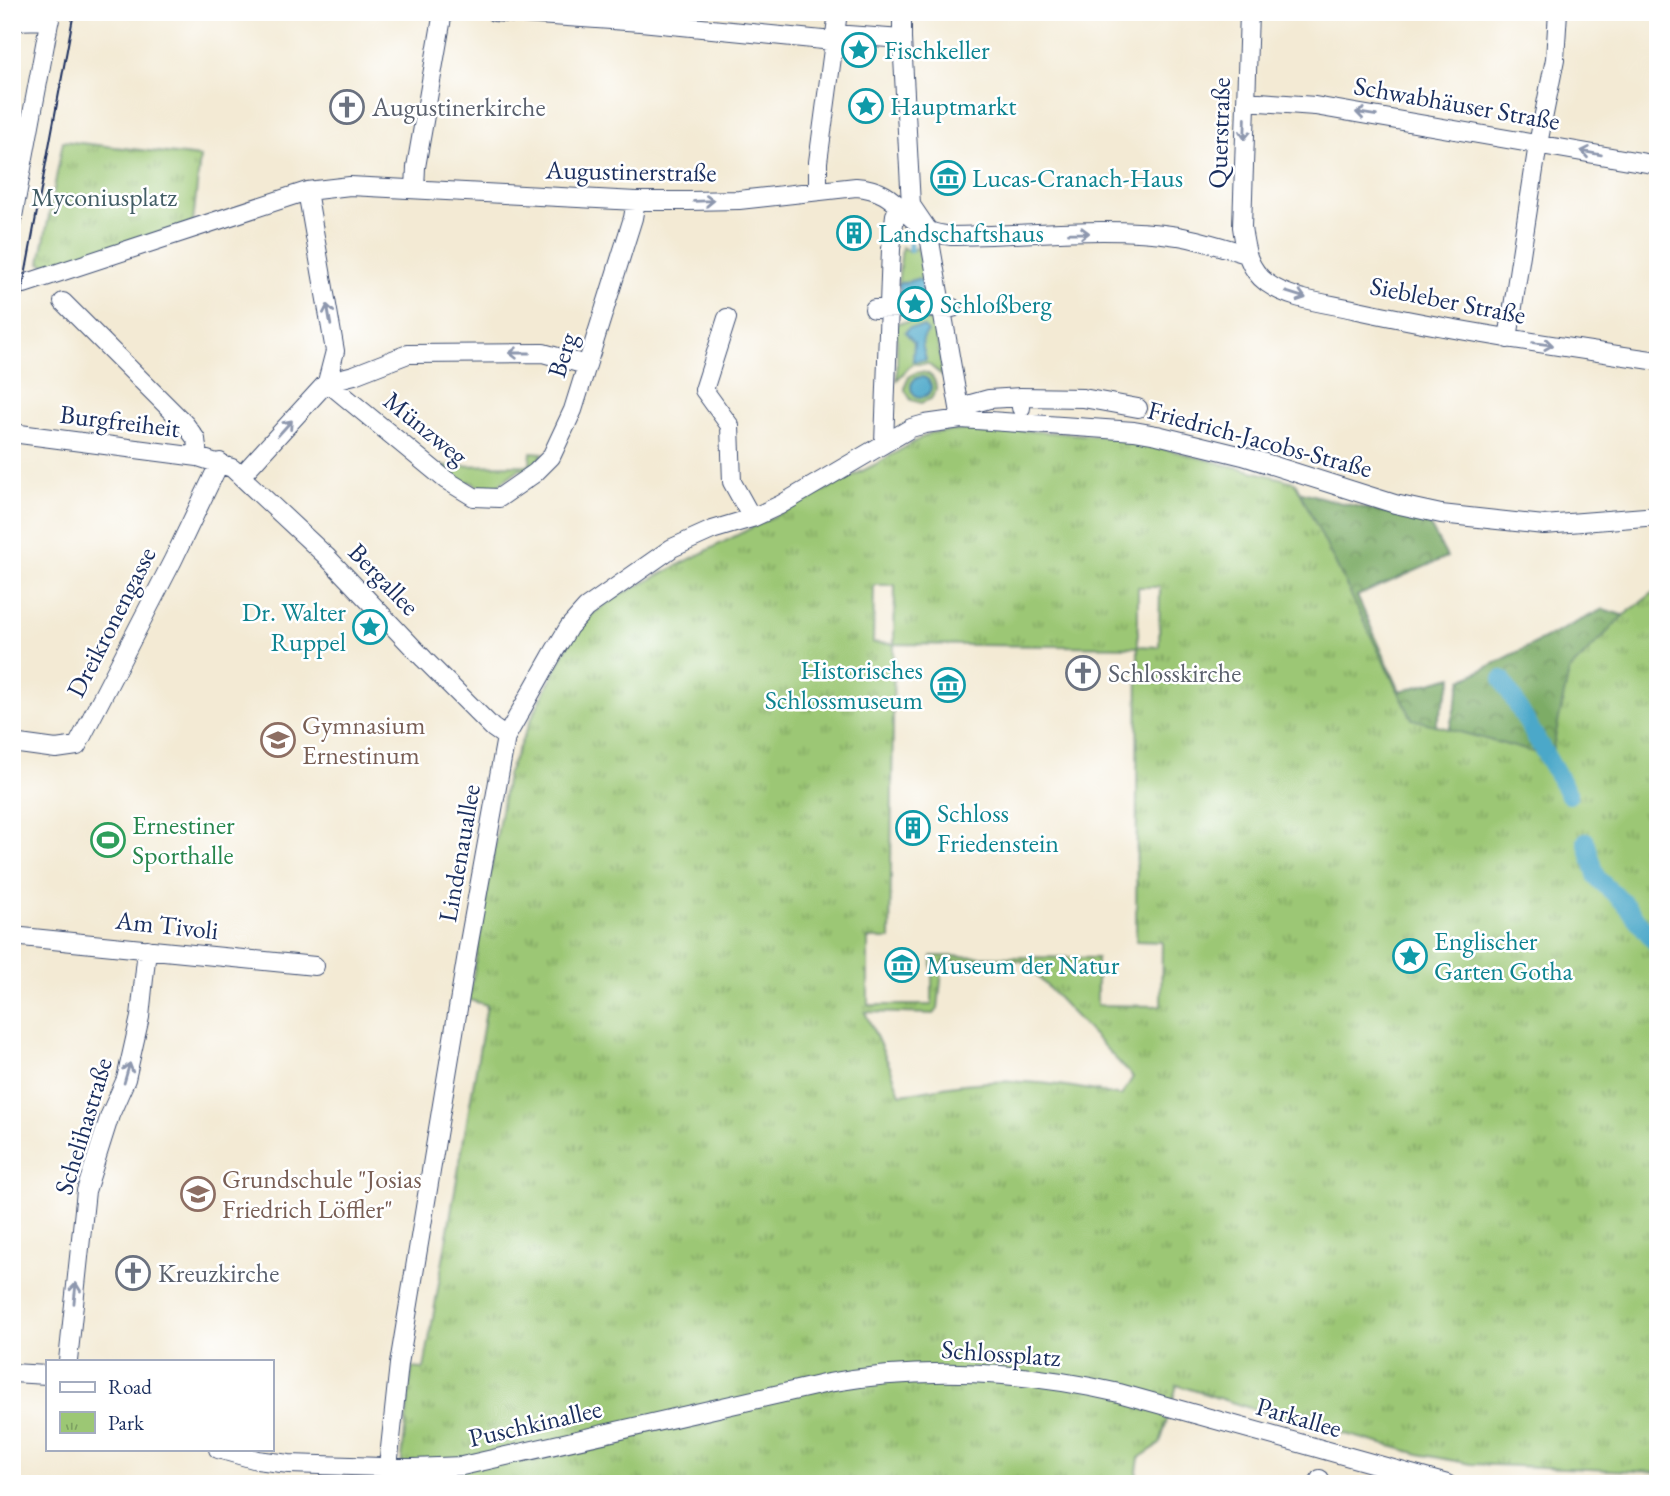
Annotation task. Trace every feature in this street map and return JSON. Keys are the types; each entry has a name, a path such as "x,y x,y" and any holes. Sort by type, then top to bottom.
{"street":[{"path":"415,189 416,167 443,12"},
{"path":"494,12 828,38 902,39"},
{"path":"818,191 822,162 828,38 838,12"},
{"path":"884,443 886,407 882,309 891,249 902,209 902,12"},
{"name":"Querstraße","path":"1246,254 1242,227 1249,12"},
{"path":"1507,339 1538,144 1555,59 1558,12"},
{"path":"12,21 50,16 12,222"},
{"name":"Schwabhäuser Straße","path":"1246,101 1315,106 1658,165"},
{"path":"853,179 876,180"},
{"name":"Augustinerstraße","path":"307,191 350,186 631,201 739,200 818,191 853,179 886,194 902,209"},
{"path":"12,282 24,284 307,191 335,351 327,382 242,475"},
{"name":"Berg","path":"499,498 535,473 551,457 573,410 633,218 631,201"},
{"path":"881,204 902,209 934,237 947,308 961,419"},
{"path":"934,237 1122,232 1206,242 1246,254"},
{"name":"Siebleber Straße","path":"1246,254 1258,275 1268,284 1302,297 1416,323 1658,361"},
{"path":"63,302 185,424 197,439 198,457"},
{"path":"882,309 947,308"},
{"path":"727,318 704,390 730,426 732,482 752,518"},
{"path":"327,382 354,375 408,354 543,353 586,365"},
{"name":"Münzweg","path":"327,382 446,480 474,497 499,498"},
{"path":"1021,397 1021,423"},
{"name":"Friedrich-Jacobs-Straße","path":"961,419 971,404 989,399 1021,397 1083,398 1138,408"},
{"name":"Friedrich-Jacobs-Straße","path":"884,443 925,424 961,419 1091,427 1157,435 1243,456 1395,504 1441,514 1544,525 1658,516"},
{"name":"Burgfreiheit","path":"12,433 220,462"},
{"name":"Lindenauallee","path":"388,1467 399,1364 506,737 569,627 586,608 672,548 712,530 752,518 796,497 884,443"},
{"name":"Bergallee","path":"220,462 242,475 362,591 493,728 506,737"},
{"name":"Dreikronengasse","path":"12,743 56,749 77,746 220,462"},
{"name":"Am Tivoli","path":"12,936 315,966"},
{"name":"Schelihastraße","path":"68,1360 86,1191 110,1115 126,1079 140,1017 147,948"},
{"path":"12,1373 46,1375"},
{"name":"Schlossplatz","path":"860,1377 985,1375 1070,1383 1137,1398"},
{"name":"Puschkinallee","path":"222,1450 272,1463 388,1467 462,1466 860,1377"},
{"name":"Parkallee","path":"1137,1398 1447,1484"}],"green space":[{"name":"Myconiusplatz","path":"63,141 200,157 193,223 50,266 40,263"},
{"path":"902,247 910,252 917,247 926,282 917,279 898,284"},
{"path":"934,320 943,376 928,364 912,364 897,380 897,323"},
{"path":"921,372 932,377 936,390 931,399 921,403 911,400 905,390 909,378"},
{"name":"Englischer Garten Gotha","path":"987,428 1118,437 1295,482 1412,719 1551,757 1569,671 1623,616 1658,589 1658,1472 1471,1464 1419,1454 1253,1409 1177,1385 1160,1444 1139,1458 1135,1484 399,1484 412,1368 424,1369 487,1005 469,1000 507,775 569,643 591,615 614,598 874,465 930,433","holes":["874,585 895,585 894,644 873,643","1138,587 1160,587 1159,647 1138,646","894,644 1138,647 1136,941 1162,942 1161,1006 1097,1005 1097,958 932,956 932,1005 868,1005 868,939 890,939","943,961 1023,961 1133,1077 1121,1096 1062,1086 1004,1081 900,1094 865,1012 934,1014 938,1009"]},
{"path":"531,452 544,453 526,473 521,468 499,484 502,489 493,494 469,481 466,485 442,466 530,465"},
{"path":"1227,471 1342,503 1428,522 1447,557 1357,596 1400,691 1453,677 1428,745"},
{"path":"1603,609 1628,617 1577,784 1444,749 1462,680"}],"water":[{"path":"917,279 926,282 923,295 911,300 902,296 898,284"},
{"path":"924,327 928,332 922,342 926,360 913,361 914,342 905,332 909,328"},
{"path":"921,377 928,380 931,387 928,394 921,397 914,394 911,387 914,380"}],"waterway":[{"path":"910,244 910,250"},
{"path":"1502,679 1569,795"},
{"path":"1586,841 1597,878 1622,901 1658,946"}],"tram line":[{"path":"12,346 74,12"}],"place":[{"name":"Fischkeller","path":"859,50"},
{"name":"Hauptmarkt","path":"866,106"},
{"name":"Augustinerkirche","path":"347,107"},
{"name":"Lucas-Cranach-Haus","path":"948,178"},
{"name":"Landschaftshaus","path":"854,233"},
{"name":"Schloßberg","path":"915,304"},
{"name":"Dr. Walter Ruppel","path":"370,627"},
{"name":"Schlosskirche","path":"1083,673"},
{"name":"Historisches Schlossmuseum","path":"948,685"},
{"name":"Gymnasium Ernestinum","path":"278,740"},
{"name":"Schloss Friedenstein","path":"913,828"},
{"name":"Ernestiner Sporthalle","path":"108,840"},
{"name":"Englischer Garten Gotha","path":"1410,956"},
{"name":"Museum der Natur","path":"902,965"},
{"name":"Grundschule \"Josias Friedrich Löffler\"","path":"198,1194"},
{"name":"Kreuzkirche","path":"133,1273"}]}
